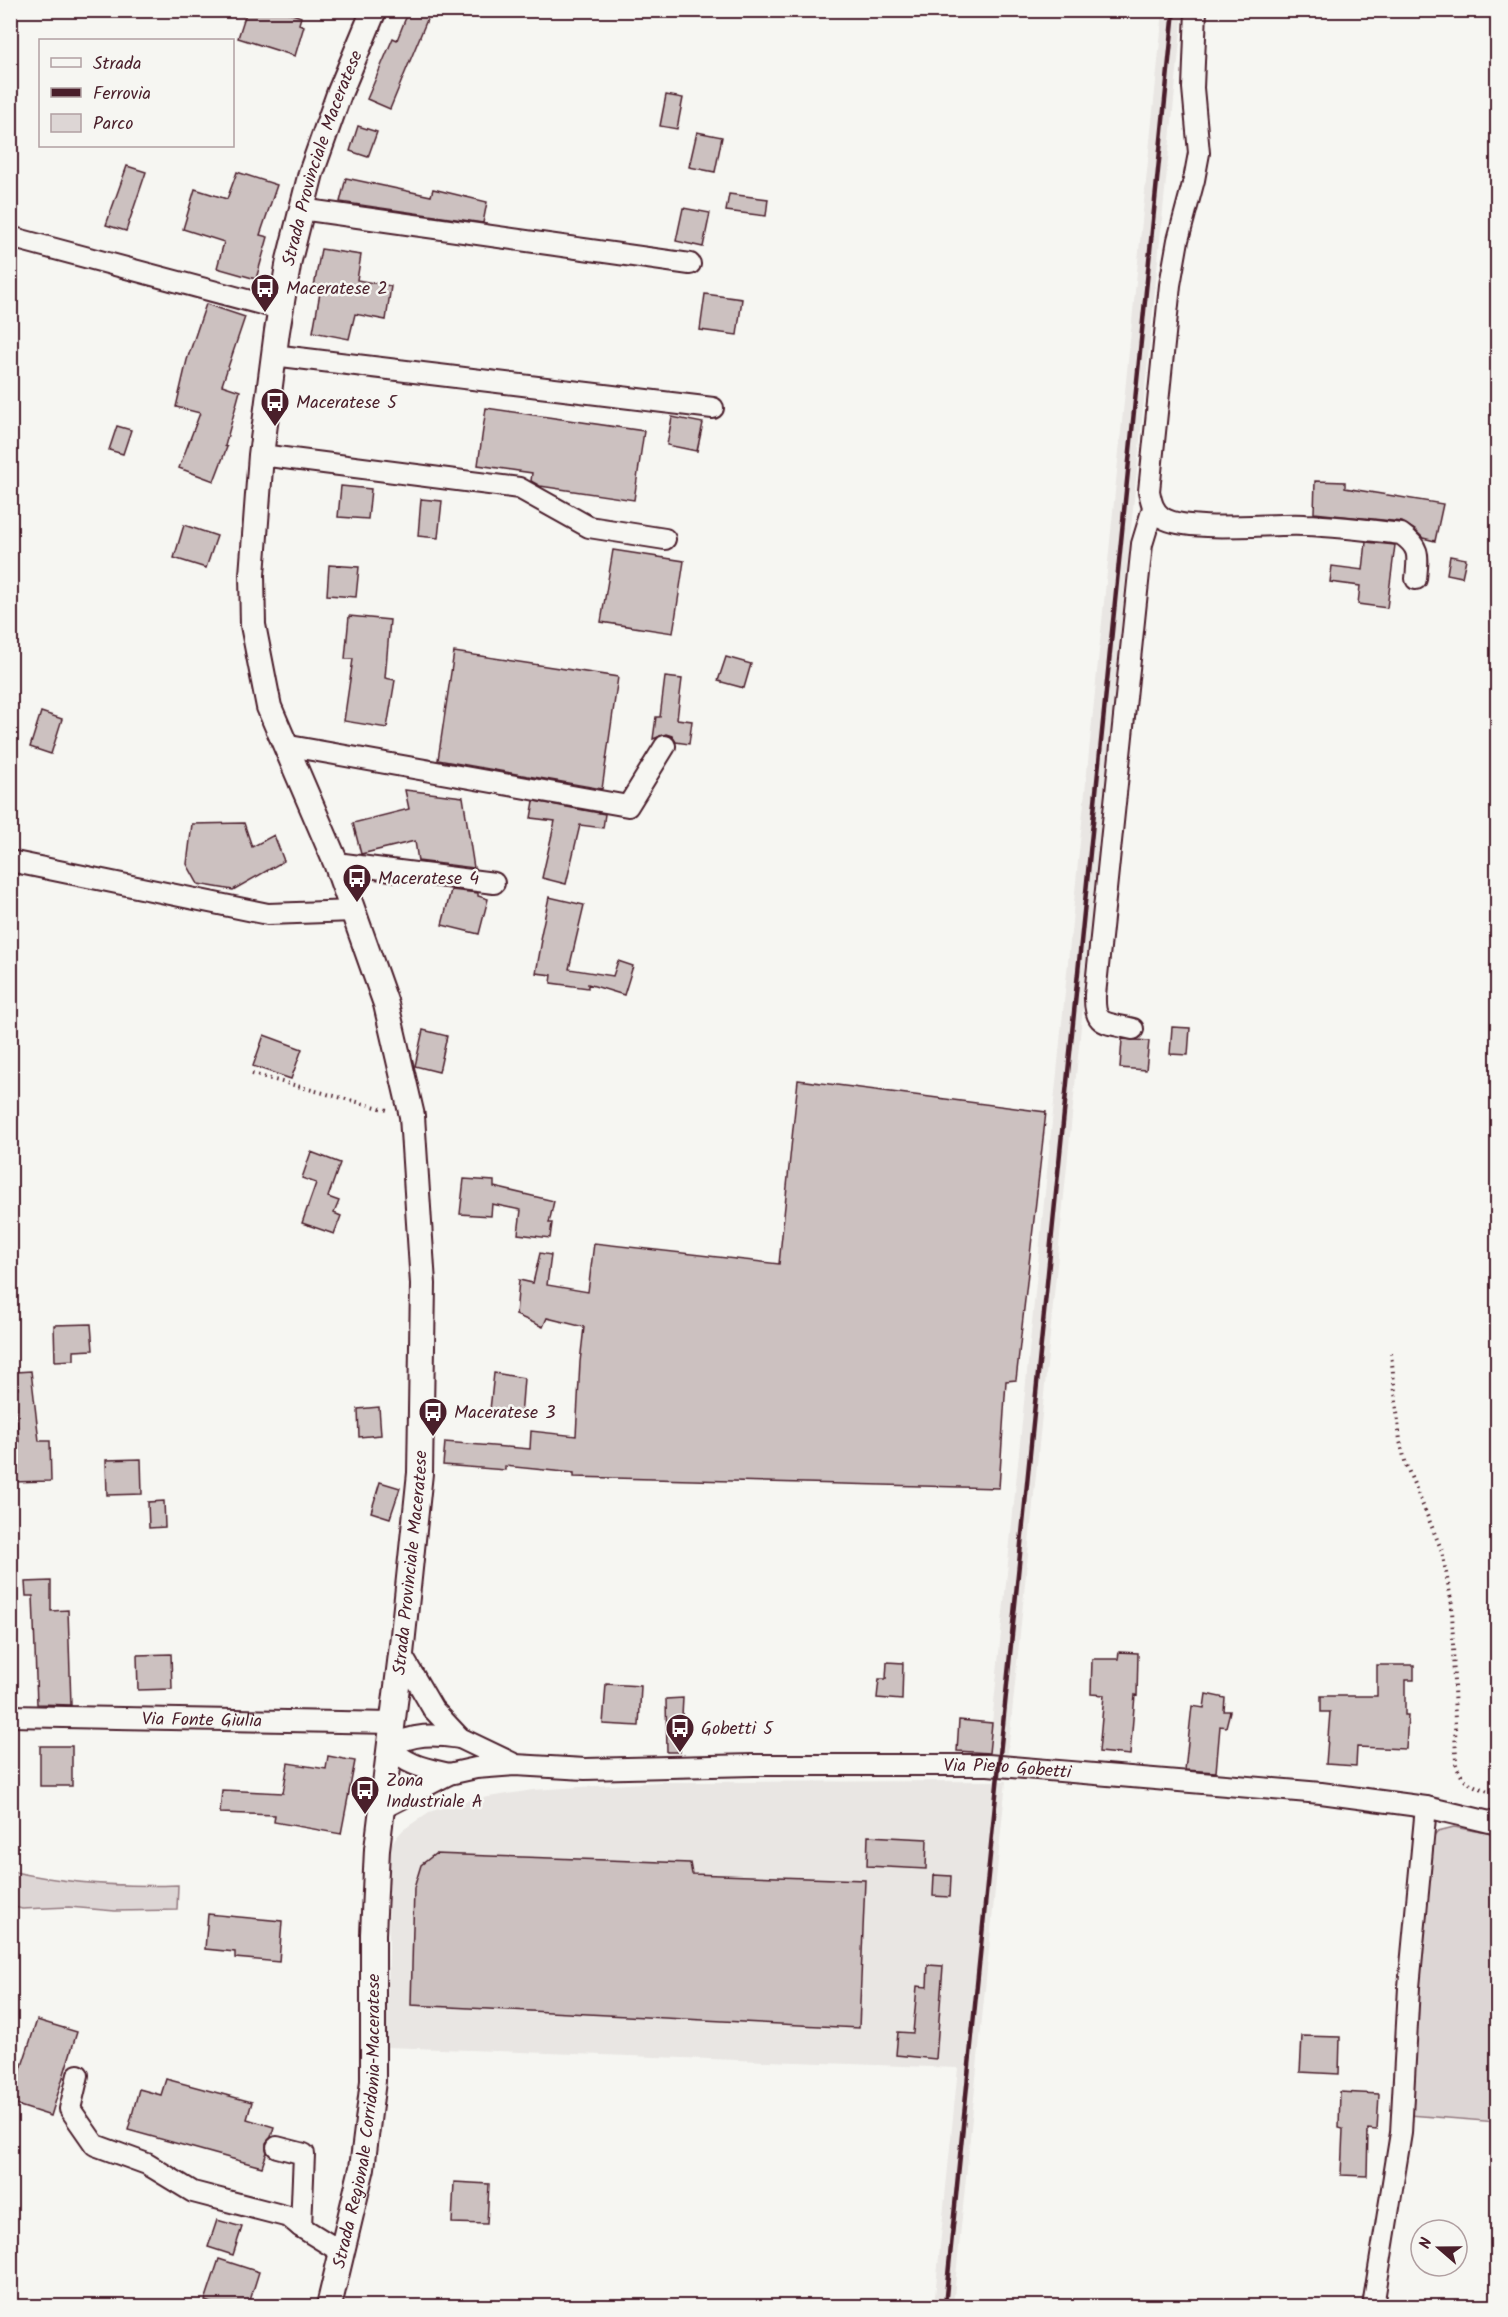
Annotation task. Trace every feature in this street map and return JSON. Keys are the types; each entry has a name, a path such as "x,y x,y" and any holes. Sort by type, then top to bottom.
{"main road":[{"name":"Strada Provinciale Maceratese","path":"373,1934 381,1809 393,1723 420,1473 423,1284 412,1116 386,1004 354,911 336,862 269,707 253,625 252,575 261,454 273,354 301,209 339,94 374,10"},
{"name":"Strada Regionale Corridonia‐Maceratese","path":"329,2307 362,2169 373,2081 373,1934"}],"street":[{"path":"1133,1029 1101,1021 1095,1013 1095,995 1142,544 1153,508 1149,491 1170,285 1178,240 1199,153 1193,88 1196,10"},
{"path":"301,209 690,264"},
{"path":"10,237 280,309"},
{"path":"273,354 713,408"},
{"path":"261,454 519,488 589,527 665,539"},
{"path":"1153,508 1163,518 1184,524 1303,525 1401,534 1413,542 1418,553 1416,579"},
{"path":"284,745 628,806 665,746"},
{"path":"10,861 268,914 354,911"},
{"path":"336,862 494,883"},
{"path":"401,1654 433,1709 460,1738"},
{"name":"Via Fonte Giulia","path":"10,1716 393,1723"},
{"path":"449,1774 415,1766 400,1758 389,1747 417,1735 433,1734 460,1738 515,1764"},
{"path":"381,1809 449,1774 476,1768 515,1764"},
{"name":"Via Piero Gobetti","path":"515,1764 585,1770 754,1765 1007,1766 1321,1792 1426,1807 1497,1824"},
{"path":"1373,2307 1401,2133 1409,1987 1426,1807"},
{"path":"78,2074 70,2109 95,2145 147,2164 193,2192 289,2217 343,2253"},
{"path":"277,2147 304,2154 301,2227"}],"path":[{"path":"252,1074 412,1116"},
{"path":"1391,1353 1400,1441 1407,1465 1442,1551 1452,1605 1456,1764 1459,1774 1466,1782 1497,1794"}],"shaded area":[{"path":"1163,11 1183,11 1008,1753 989,1753"},
{"path":"1006,1781 953,2306 934,2306 958,2068 386,2047 389,1953 388,1847 403,1830 429,1812 469,1800 533,1790 659,1782"}],"green space":[{"path":"1454,1827 1497,1835 1497,2122 1410,2115 1415,2024 1431,1838 1438,1831"},
{"path":"10,1871 51,1879 94,1883 178,1885 177,1910 115,1911 69,1907 22,1909 11,1906"}],"building":[{"path":"247,10 281,10 301,17 299,24 304,26 295,56 238,38"},
{"path":"409,10 431,10 390,109 367,99 393,38 397,40"},
{"path":"666,95 683,98 677,129 660,126"},
{"path":"358,126 377,132 368,157 350,151"},
{"path":"697,132 722,137 715,172 689,167"},
{"path":"127,166 146,172 126,231 106,225"},
{"path":"237,172 277,185 260,235 268,237 256,279 217,268 224,242 183,229 195,189 227,199"},
{"path":"346,178 431,196 433,189 487,202 483,223 340,202"},
{"path":"729,194 768,199 766,216 726,211"},
{"path":"683,208 710,213 703,247 676,241"},
{"path":"321,249 361,255 357,280 391,286 386,320 355,314 349,339 313,332 320,293 313,292"},
{"path":"705,294 742,299 737,335 700,330"},
{"path":"206,304 245,317 222,385 240,391 225,446 227,447 214,481 179,468 200,413 176,407 187,360"},
{"path":"486,408 644,431 634,500 540,486 531,481 532,473 478,465"},
{"path":"672,417 703,423 697,451 667,445"},
{"path":"117,426 131,430 123,454 109,450"},
{"path":"1315,481 1345,482 1345,488 1443,504 1435,541 1423,538 1402,522 1314,513"},
{"path":"341,486 371,489 368,519 338,517"},
{"path":"421,499 442,501 438,538 418,536"},
{"path":"184,525 217,536 206,568 174,558"},
{"path":"1366,542 1395,545 1387,608 1358,604 1360,586 1330,582 1332,566 1363,570"},
{"path":"613,550 684,561 673,633 601,622"},
{"path":"1450,556 1466,559 1462,577 1447,574"},
{"path":"329,565 359,567 356,597 327,595"},
{"path":"349,616 390,620 385,678 395,680 387,728 344,721 353,659 345,659"},
{"path":"454,652 618,677 602,789 438,760"},
{"path":"726,657 751,664 744,688 718,681"},
{"path":"665,677 682,679 677,719 692,721 689,744 676,742 672,736 666,734 653,739 656,717 660,717"},
{"path":"41,712 62,719 51,754 30,747"},
{"path":"405,790 463,797 474,868 418,861 415,841 361,854 353,823 409,809"},
{"path":"534,801 605,814 603,828 580,825 566,884 542,878 555,821 531,818"},
{"path":"244,823 252,847 274,835 284,861 233,890 198,884 187,864 192,824"},
{"path":"451,890 478,893 478,896 488,899 479,934 442,925"},
{"path":"549,897 584,905 569,969 613,976 618,961 633,966 624,995 588,984 588,988 551,983 552,975 536,973"},
{"path":"1172,1027 1190,1028 1188,1055 1170,1054"},
{"path":"423,1030 447,1036 439,1072 415,1066"},
{"path":"264,1035 302,1049 291,1079 253,1066"},
{"path":"1122,1039 1149,1041 1146,1070 1120,1068"},
{"path":"798,1080 1046,1112 1016,1380 1006,1381 999,1488 574,1477 574,1473 505,1466 505,1470 443,1465 445,1442 530,1449 531,1431 576,1436 584,1327 547,1318 543,1327 516,1315 519,1280 533,1283 540,1253 551,1255 547,1285 588,1292 594,1243 779,1264"},
{"path":"311,1152 340,1163 328,1197 339,1201 334,1213 341,1216 334,1234 302,1223 316,1183 302,1178"},
{"path":"464,1179 494,1181 494,1187 554,1201 549,1223 552,1223 550,1238 518,1234 521,1210 492,1204 491,1216 460,1214"},
{"path":"91,1324 93,1350 74,1351 74,1360 55,1361 54,1325"},
{"path":"31,1371 39,1441 50,1441 51,1481 10,1482 10,1442 19,1442 14,1390 18,1389 16,1372"},
{"path":"494,1373 524,1378 521,1416 490,1410"},
{"path":"379,1407 381,1435 359,1437 358,1409"},
{"path":"141,1459 142,1494 107,1495 106,1460"},
{"path":"380,1482 400,1488 390,1518 371,1512"},
{"path":"164,1501 165,1527 149,1528 148,1502"},
{"path":"51,1581 51,1611 68,1610 71,1705 37,1704 33,1596 26,1596 25,1582"},
{"path":"1119,1652 1138,1653 1137,1696 1135,1695 1130,1755 1099,1752 1104,1695 1091,1694 1092,1659 1118,1659"},
{"path":"171,1654 172,1689 138,1690 137,1655"},
{"path":"887,1662 903,1663 902,1700 877,1698 879,1679 886,1679"},
{"path":"1377,1665 1414,1665 1414,1680 1405,1680 1405,1715 1408,1715 1406,1749 1357,1747 1356,1766 1326,1764 1330,1712 1321,1712 1321,1696 1377,1696"},
{"path":"606,1684 641,1686 639,1726 603,1724"},
{"path":"1206,1694 1225,1698 1224,1711 1230,1711 1226,1727 1220,1726 1216,1772 1185,1770 1192,1706 1204,1708"},
{"path":"683,1698 680,1752 667,1752 666,1699"},
{"path":"959,1720 992,1723 989,1753 957,1751"},
{"path":"40,1746 72,1746 72,1786 40,1786"},
{"path":"328,1756 355,1761 341,1834 274,1822 275,1815 220,1813 222,1790 283,1793 288,1763 326,1769"},
{"path":"868,1836 927,1839 926,1869 867,1866"},
{"path":"435,1854 690,1863 692,1874 865,1880 859,2028 411,2005 414,1888 421,1865"},
{"path":"934,1875 951,1876 950,1897 933,1896"},
{"path":"208,1914 282,1921 279,1962 235,1958 235,1952 205,1949"},
{"path":"928,1965 943,1966 936,2059 896,2055 898,2032 913,2033 917,1986 927,1987"},
{"path":"37,2020 77,2032 51,2116 10,2103"},
{"path":"1302,2036 1340,2037 1339,2074 1300,2072"},
{"path":"166,2079 252,2102 247,2119 274,2127 266,2143 267,2152 262,2167 128,2130 139,2089 161,2095"},
{"path":"1340,2092 1379,2094 1377,2130 1368,2129 1367,2176 1341,2175 1343,2129 1339,2128"},
{"path":"454,2182 489,2184 487,2224 452,2223"},
{"path":"217,2220 242,2227 233,2255 208,2247"},
{"path":"219,2259 259,2272 248,2307 222,2307 205,2301"}],"railway":[{"path":"945,2306 1174,10"}],"place":[{"name":"Maceratese 2","path":"265,314"},
{"name":"Maceratese 5","path":"275,428"},
{"name":"Maceratese 4","path":"357,904"},
{"name":"Maceratese 3","path":"433,1438"},
{"name":"Gobetti 5","path":"680,1754"},
{"name":"Zona Industriale A","path":"365,1816"}]}
